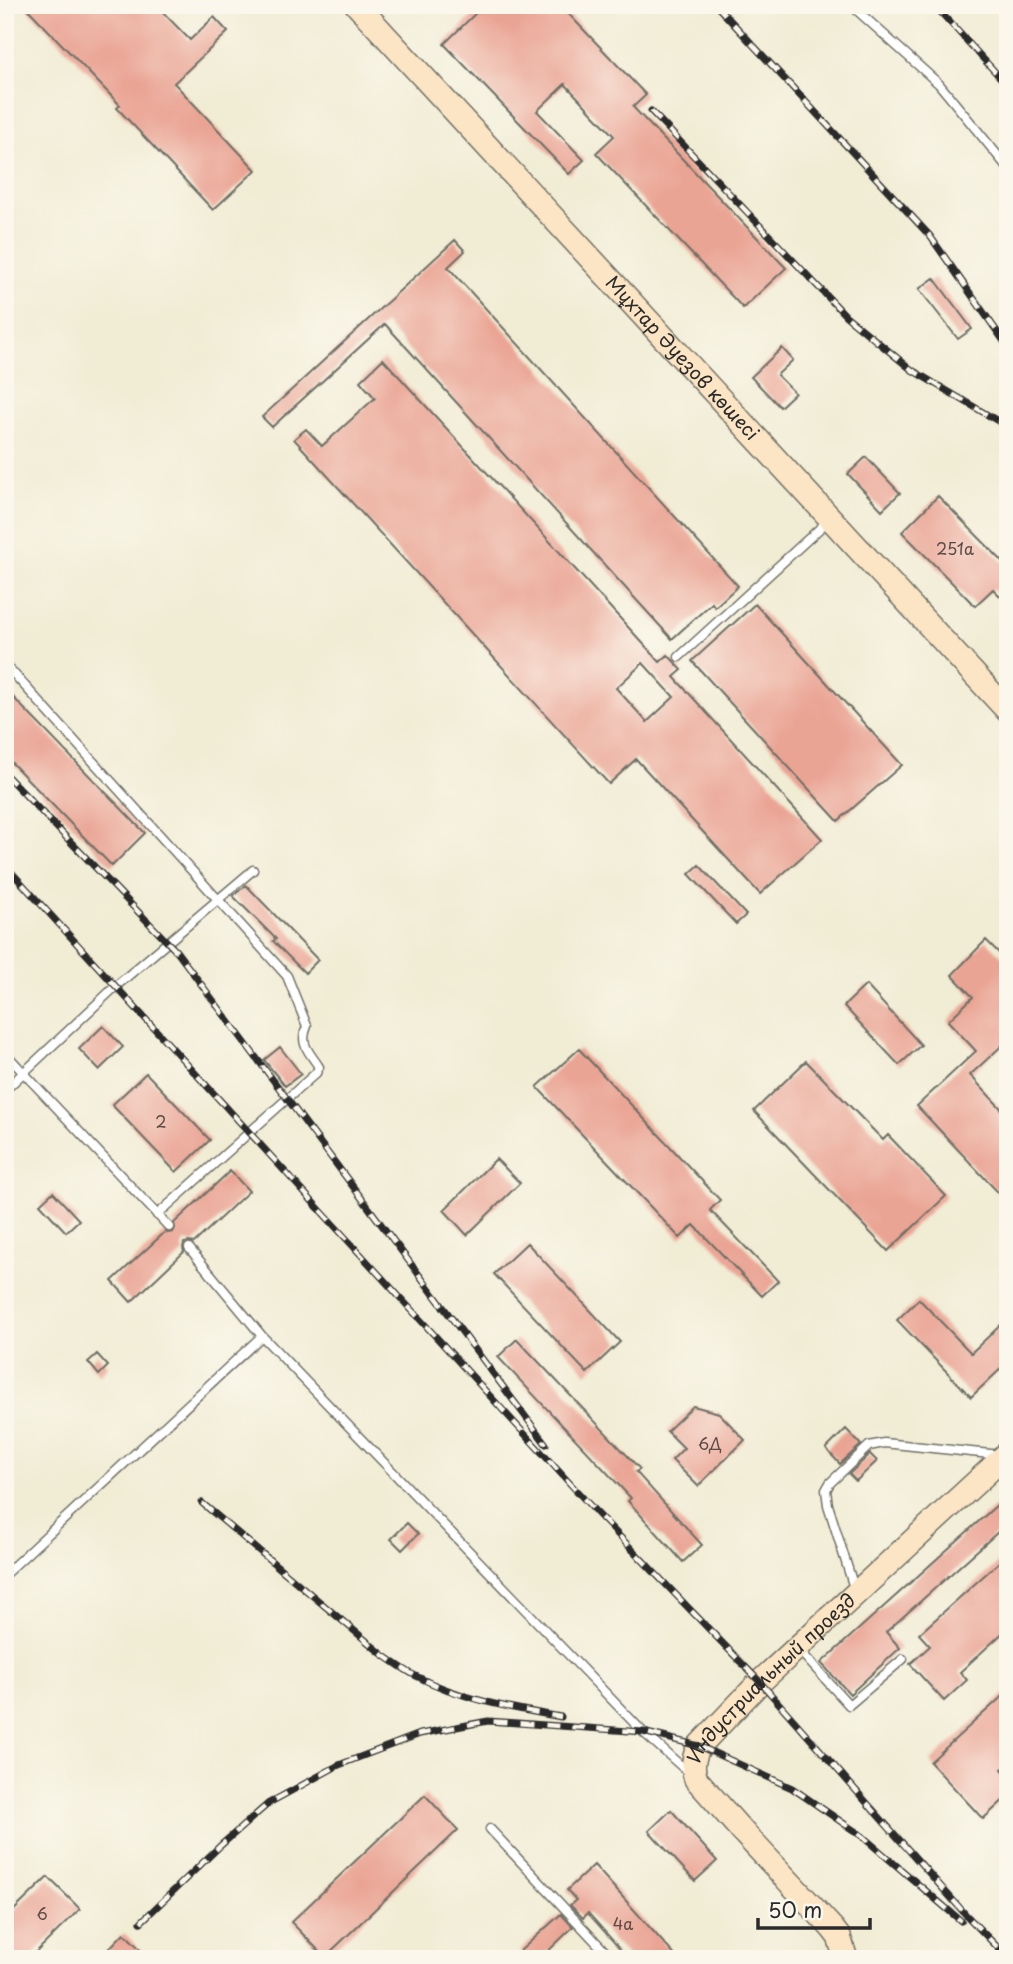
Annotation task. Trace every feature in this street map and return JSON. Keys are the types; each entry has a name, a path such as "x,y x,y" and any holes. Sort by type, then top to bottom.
{"street":[{"name":"Мұхтар Әуезов көшесі","path":"357,5 1008,711"},
{"name":"Индустриальный проезд","path":"846,1959 839,1937 832,1928 722,1810 696,1779 693,1764 699,1746 760,1682 1006,1454"}],"lane":[{"path":"851,5 939,84 1008,168"},
{"path":"679,657 830,519"},
{"path":"5,664 287,976 307,1026 303,1037 304,1044 319,1068 157,1214"},
{"path":"5,1090 116,986 253,870"},
{"path":"5,1053 169,1227"},
{"path":"188,1248 262,1336 643,1732 696,1779"},
{"path":"5,1574 262,1336"},
{"path":"856,1594 826,1498 830,1483 869,1446 884,1443 1006,1454"},
{"path":"797,1647 849,1705 903,1659"},
{"path":"490,1829 612,1959"}],"building":[{"path":"24,5 156,5 190,40 214,17 228,32 174,83 256,170 213,210 117,108 120,105"},
{"path":"484,5 560,5 646,95 633,107 786,268 743,308 596,153 614,136 565,84 537,111 584,160 569,174 444,44"},
{"path":"455,240 465,251 448,267 738,586 715,607 712,603 672,639 385,324 272,427 262,417"},
{"path":"934,278 972,329 958,339 919,289"},
{"path":"782,348 793,360 777,375 795,393 780,407 751,377"},
{"path":"383,359 660,662 668,655 682,670 674,677 822,839 760,894 636,759 609,784 294,439 306,429 322,446 375,398 360,381","holes":["643,663 674,697 647,722 616,688"]},
{"path":"866,457 900,493 882,510 848,474"},
{"path":"938,496 1008,567 1008,604 993,589 975,606 902,532"},
{"path":"755,604 902,765 838,821 692,661"},
{"path":"5,689 145,833 112,866 5,756"},
{"path":"699,865 746,915 736,924 689,874"},
{"path":"246,885 318,960 305,973 233,896"},
{"path":"986,940 1008,962 1008,1040 970,1075 1008,1116 1008,1203 917,1106 976,1051 948,1021 973,997 952,975"},
{"path":"866,985 921,1045 899,1065 844,1006"},
{"path":"103,1026 123,1047 99,1070 79,1049"},
{"path":"280,1047 301,1074 285,1086 264,1060"},
{"path":"579,1049 720,1200 710,1210 778,1281 762,1296 694,1225 680,1238 537,1087"},
{"path":"806,1061 883,1140 888,1135 946,1196 888,1251 754,1111"},
{"path":"146,1073 210,1140 176,1172 112,1105"},
{"path":"496,1159 520,1183 467,1235 444,1210"},
{"path":"230,1171 249,1191 194,1243 184,1243 184,1252 131,1302 112,1281 165,1232 173,1232 174,1223"},
{"path":"53,1192 79,1220 66,1232 40,1204"},
{"path":"527,1243 620,1342 587,1373 494,1274"},
{"path":"919,1299 971,1353 1008,1318 1008,1362 971,1397 897,1320"},
{"path":"517,1339 640,1469 636,1472 702,1545 683,1562 628,1501 631,1498 498,1357"},
{"path":"97,1354 108,1366 99,1375 88,1362"},
{"path":"693,1406 719,1413 745,1440 698,1486 672,1460 684,1448 667,1431"},
{"path":"846,1429 861,1445 840,1464 826,1449"},
{"path":"870,1454 877,1461 856,1481 849,1474"},
{"path":"1008,1495 1008,1523 886,1632 900,1648 850,1694 821,1663"},
{"path":"407,1523 418,1534 402,1550 391,1539"},
{"path":"1008,1554 1008,1628 960,1672 967,1680 944,1701 910,1664 930,1646 919,1634"},
{"path":"1008,1691 1008,1764 1002,1769 1008,1776 1008,1796 983,1819 930,1762"},
{"path":"425,1795 458,1830 325,1957 291,1922"},
{"path":"671,1810 717,1861 695,1881 649,1831"},
{"path":"594,1865 678,1959 629,1959 588,1913 583,1918 570,1905 576,1900 567,1890"},
{"path":"48,1877 80,1909 29,1959 5,1959 5,1919"},
{"path":"561,1914 573,1927 540,1959 527,1959 520,1951"},
{"path":"124,1933 150,1959 99,1959"}],"railway":[{"path":"716,5 930,236 1008,347"},
{"path":"934,5 1008,86"},
{"path":"651,111 846,316 912,370 1008,427"},
{"path":"5,774 177,952 546,1444"},
{"path":"5,865 596,1512 760,1682 967,1916 1008,1958"},
{"path":"202,1503 382,1654 410,1673 467,1696 561,1717"},
{"path":"141,1922 269,1803 339,1765 420,1734 488,1721 643,1732 699,1746 792,1788 862,1836 961,1921"}]}
